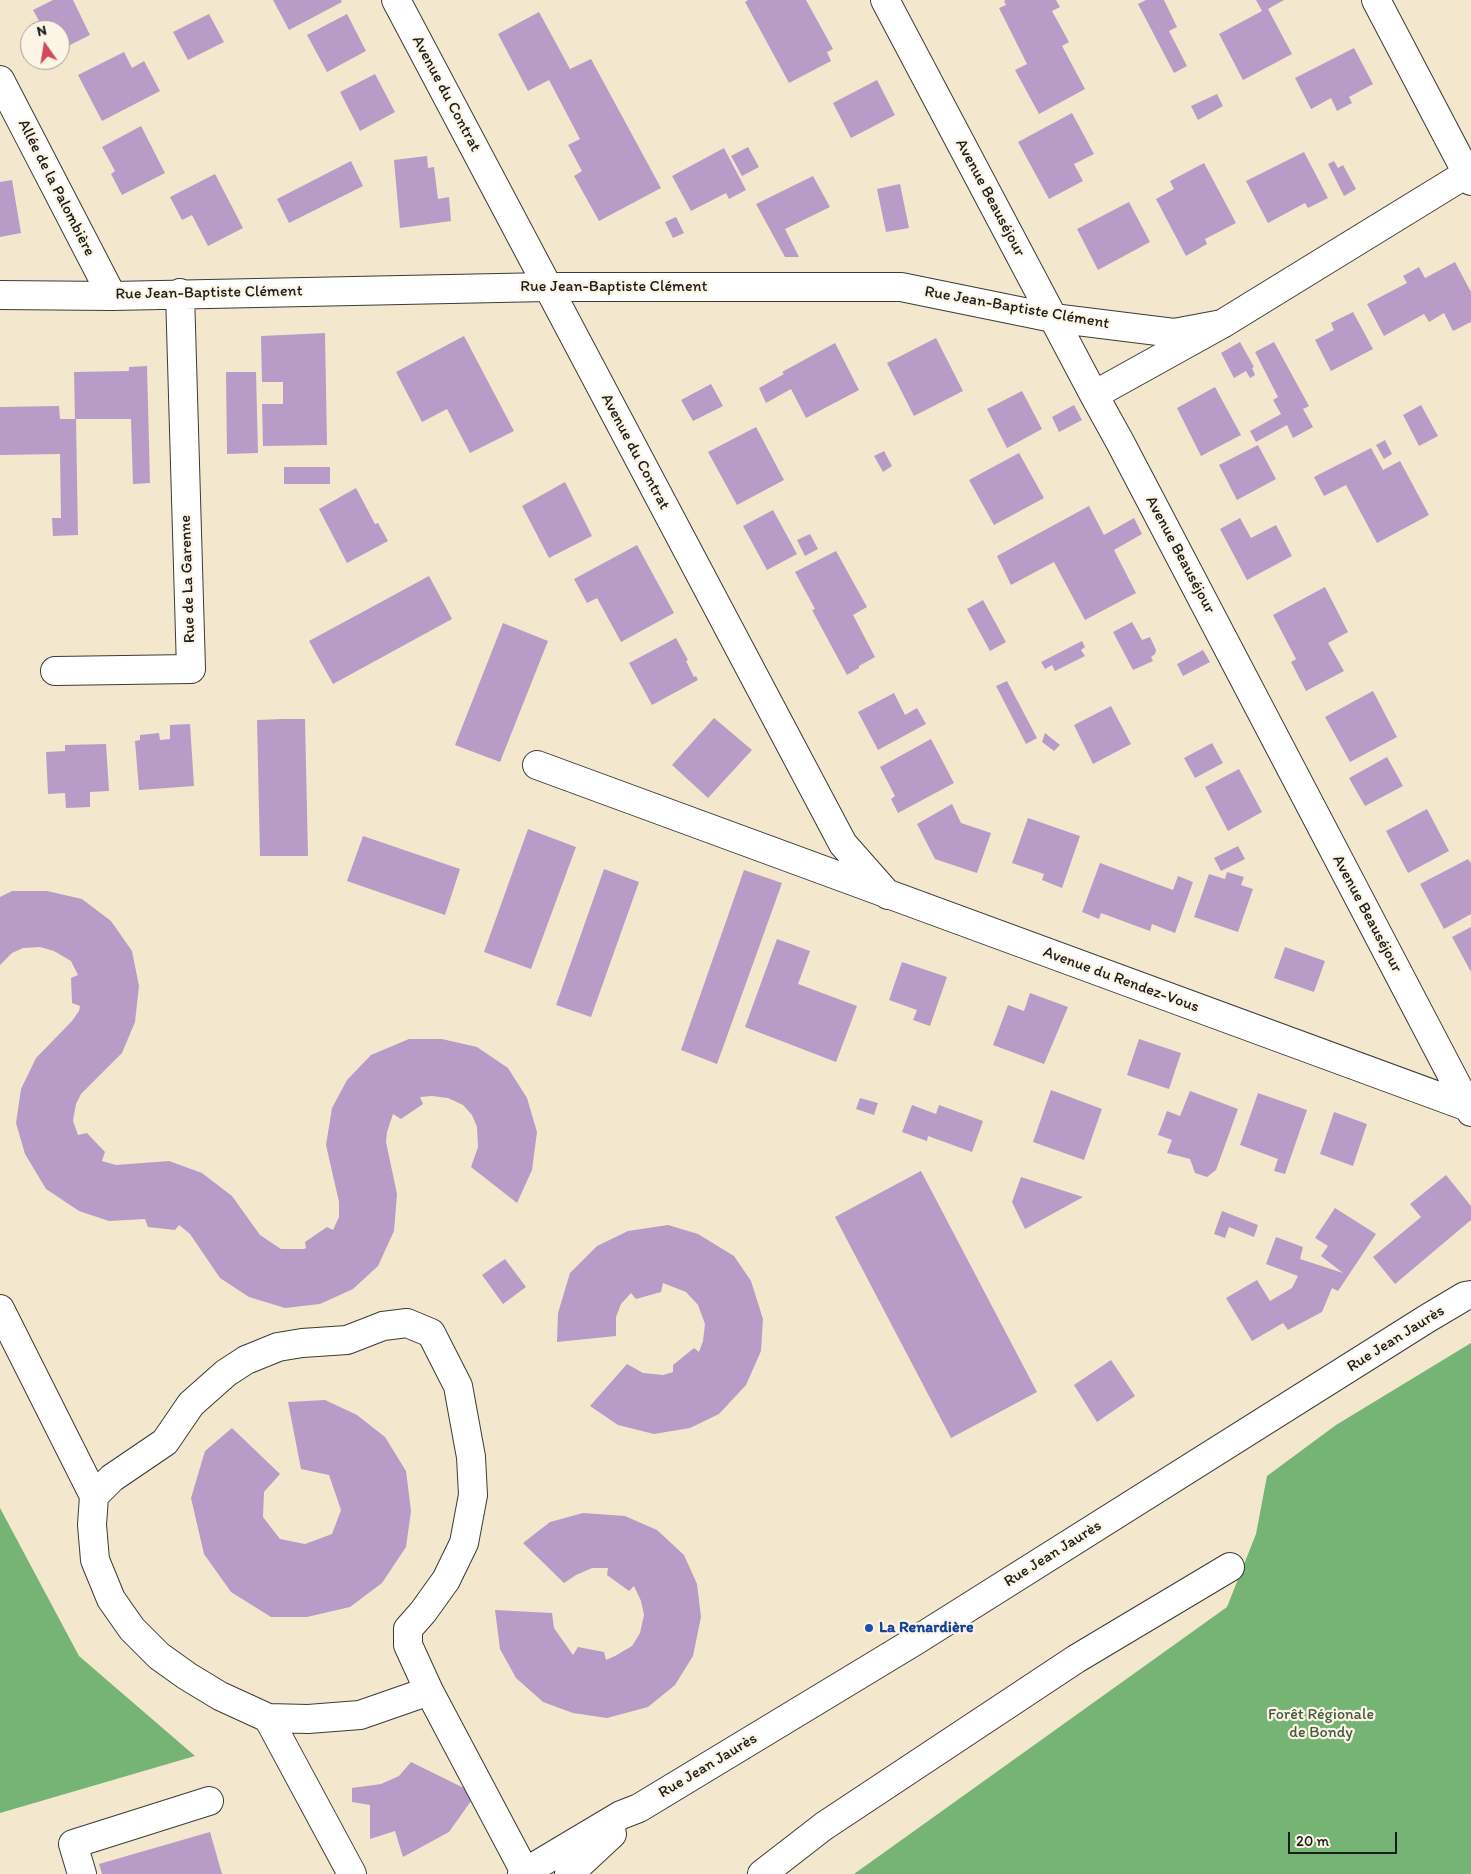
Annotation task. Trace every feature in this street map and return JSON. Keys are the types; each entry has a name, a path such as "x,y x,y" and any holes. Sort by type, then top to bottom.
{"street":[{"name":"Avenue du Contrat","path":"396,0 546,287 843,844 888,895"},
{"name":"Avenue Beauséjour","path":"886,0 1469,1109"},
{"path":"1376,0 1470,175"},
{"name":"Allée de la Palombière","path":"0,80 112,296"},
{"name":"Rue Jean-Baptiste Clément","path":"1094,394 1222,324 1470,175"},
{"name":"Rue Jean-Baptiste Clément","path":"0,295 112,296 180,293 546,287 901,287 1053,318 1174,333 1222,324"},
{"name":"Rue de La Garenne","path":"55,671 191,669 180,293"},
{"name":"Avenue du Rendez-Vous","path":"537,765 1469,1109"},
{"name":"Rue Jean Jaurès","path":"525,1873 621,1815 639,1808 915,1641 1469,1293"},
{"path":"0,1309 94,1496 92,1525 96,1560 111,1599 132,1629 159,1656 220,1696 268,1718 308,1719 360,1716 430,1691"},
{"path":"94,1496 112,1478 165,1442 191,1404 226,1373 246,1360 278,1346 347,1340 383,1326 407,1324 431,1333 458,1386 471,1457 473,1495 464,1543 446,1580 408,1629 408,1645 525,1873"},
{"path":"762,1874 824,1826 1076,1659 1230,1567"},
{"path":"268,1718 352,1874"},
{"path":"82,1874 73,1844 209,1801"},
{"name":"Rue Jean Jaurès","path":"569,1874 639,1808"}],"green space":[{"name":"Forêt Régionale de Bondy","path":"1471,1343 1471,1874 854,1874 1227,1607 1256,1534 1267,1476 1336,1425"},
{"path":"0,1508 79,1656 195,1756 0,1813"}],"building":[{"path":"53,0 73,0 90,35 70,45 70,20 38,20 33,10"},
{"path":"273,0 341,0 342,2 289,30"},
{"path":"748,0 806,0 833,49 827,52 831,61 789,83 745,2"},
{"path":"1056,0 1060,7 1052,11 1069,42 1062,46 1085,89 1039,114 1015,70 1027,64 999,8 1006,5 1004,1"},
{"path":"1146,0 1164,0 1177,27 1169,31 1187,66 1174,73 1138,4"},
{"path":"1256,0 1284,0 1268,9 1292,54 1243,80 1219,34 1262,11"},
{"path":"539,12 570,69 591,59 661,188 599,221 574,176 582,171 568,145 580,139 549,80 528,91 498,34"},
{"path":"209,14 224,42 188,60 173,32"},
{"path":"347,14 366,51 327,72 307,35"},
{"path":"1354,48 1373,84 1349,97 1352,103 1337,111 1331,98 1311,109 1295,78"},
{"path":"124,52 132,68 144,61 160,91 102,121 78,75"},
{"path":"375,74 395,112 360,131 340,92"},
{"path":"877,80 895,115 851,138 833,103"},
{"path":"1217,94 1223,106 1198,120 1191,106"},
{"path":"1072,113 1094,154 1074,164 1083,181 1049,199 1018,142"},
{"path":"141,126 165,173 122,195 111,174 115,171 102,147"},
{"path":"748,147 759,167 742,176 731,156"},
{"path":"724,148 746,190 729,199 726,193 691,211 672,176"},
{"path":"1304,152 1328,198 1308,208 1305,203 1268,223 1246,181"},
{"path":"427,156 428,168 434,167 438,199 449,197 451,221 400,228 394,160"},
{"path":"351,161 363,186 289,223 277,199"},
{"path":"1334,161 1338,168 1343,165 1356,189 1344,196 1328,164"},
{"path":"1204,163 1236,223 1205,239 1207,244 1186,256 1156,199 1174,189 1170,181"},
{"path":"215,174 243,228 208,246 192,215 182,220 170,197"},
{"path":"813,176 830,207 785,229 799,257 785,257 756,204"},
{"path":"12,180 21,233 0,237 0,182"},
{"path":"900,184 909,228 886,232 877,189"},
{"path":"1129,202 1150,242 1098,270 1077,229"},
{"path":"676,217 684,233 673,238 665,222"},
{"path":"1455,262 1471,292 1471,322 1453,331 1444,313 1429,322 1424,314 1384,336 1367,304 1407,283 1403,276 1419,267 1425,278"},
{"path":"1353,312 1373,349 1331,371 1315,340 1334,330 1331,323"},
{"path":"325,333 327,445 263,446 262,404 283,404 283,382 262,382 261,336"},
{"path":"464,336 514,431 470,453 447,409 422,422 396,372"},
{"path":"936,338 963,391 914,416 887,363"},
{"path":"1240,342 1254,367 1252,368 1255,375 1250,378 1246,371 1234,378 1221,353"},
{"path":"1274,342 1309,406 1303,409 1313,427 1293,438 1287,425 1256,442 1250,431 1281,414 1273,400 1278,397 1255,352"},
{"path":"835,343 859,390 806,418 791,389 766,403 759,388 784,374 782,372"},
{"path":"147,366 150,483 133,484 131,419 75,419 74,372 129,371 129,367"},
{"path":"226,372 256,372 258,453 227,454"},
{"path":"711,384 723,406 693,421 681,400"},
{"path":"1215,387 1241,435 1201,456 1177,408"},
{"path":"1022,391 1042,429 1007,448 987,409"},
{"path":"1074,405 1082,420 1059,432 1052,417"},
{"path":"1421,405 1438,436 1419,446 1403,415"},
{"path":"59,406 60,419 76,419 78,535 53,536 52,518 61,518 60,454 0,455 0,407"},
{"path":"756,427 784,480 737,505 708,452"},
{"path":"1385,440 1392,454 1384,459 1376,445"},
{"path":"1258,445 1276,479 1237,500 1219,465"},
{"path":"1371,448 1383,470 1400,461 1429,515 1377,543 1346,485 1324,496 1314,477"},
{"path":"884,451 892,466 883,472 874,456"},
{"path":"1019,453 1044,498 994,525 969,480"},
{"path":"284,467 330,467 330,484 284,484"},
{"path":"565,482 592,536 549,558 522,506"},
{"path":"356,488 375,524 378,523 388,541 347,563 319,509"},
{"path":"1089,506 1104,535 1134,518 1142,534 1114,550 1136,593 1085,620 1054,562 1011,585 997,556"},
{"path":"773,510 797,554 767,570 743,526"},
{"path":"1240,518 1251,538 1276,525 1292,556 1247,580 1220,529"},
{"path":"810,534 818,549 805,556 797,540"},
{"path":"637,545 674,613 621,642 597,598 587,603 574,579"},
{"path":"836,551 867,607 853,615 875,657 847,675 812,610 815,609 795,572"},
{"path":"429,576 452,619 333,684 309,641"},
{"path":"1325,587 1348,632 1328,643 1344,671 1306,691 1291,662 1296,659 1273,615"},
{"path":"983,600 1006,642 990,651 967,609"},
{"path":"1132,622 1142,640 1150,637 1156,650 1155,654 1151,657 1153,661 1133,670 1113,632"},
{"path":"503,623 548,641 500,762 455,745"},
{"path":"676,638 688,660 686,661 694,677 696,676 698,680 652,705 629,663"},
{"path":"1082,641 1085,647 1081,650 1085,656 1055,671 1052,665 1045,669 1041,662"},
{"path":"1203,650 1210,662 1183,676 1177,664"},
{"path":"1007,681 1037,738 1026,744 996,686"},
{"path":"1373,691 1397,737 1350,762 1325,717"},
{"path":"894,693 905,715 917,708 926,724 878,750 858,712"},
{"path":"1111,706 1131,744 1093,764 1074,725"},
{"path":"714,718 752,750 708,798 672,765"},
{"path":"305,719 308,856 260,856 257,720"},
{"path":"190,724 194,786 139,790 135,741 140,740 140,735 159,733 160,740 170,739 170,725"},
{"path":"1045,733 1060,745 1054,751 1042,742"},
{"path":"931,739 954,783 898,813 891,799 895,796 880,767"},
{"path":"1212,743 1223,763 1195,778 1184,758"},
{"path":"106,744 109,791 90,792 90,807 66,808 65,793 48,794 46,752 65,751 65,745"},
{"path":"1387,757 1403,786 1365,806 1349,778"},
{"path":"1239,769 1262,812 1228,831 1205,787"},
{"path":"952,804 961,823 991,833 977,873 935,859 917,824"},
{"path":"1427,809 1449,851 1408,873 1386,831"},
{"path":"1028,818 1080,836 1062,888 1042,880 1044,874 1012,863"},
{"path":"528,829 576,847 531,969 484,952"},
{"path":"363,836 460,869 445,915 347,881"},
{"path":"1238,846 1245,859 1221,871 1214,858"},
{"path":"1468,859 1471,863 1471,914 1444,929 1420,884"},
{"path":"1100,863 1173,890 1178,876 1193,882 1175,933 1152,924 1150,931 1101,913 1099,919 1082,912"},
{"path":"604,869 639,882 591,1017 556,1005"},
{"path":"744,870 782,883 717,1064 681,1050"},
{"path":"1227,872 1244,877 1241,885 1253,889 1238,932 1194,917 1209,874 1225,879"},
{"path":"12,891 47,891 82,899 111,921 132,951 139,986 135,1022 122,1053 81,1094 76,1104 73,1121 78,1135 87,1133 105,1152 102,1161 116,1165 169,1161 202,1173 232,1196 260,1235 281,1249 304,1249 306,1248 305,1242 327,1227 333,1230 339,1217 339,1202 326,1145 332,1108 347,1080 371,1055 409,1039 442,1039 477,1047 508,1068 527,1098 537,1132 532,1170 517,1203 471,1167 478,1147 477,1127 472,1115 463,1105 448,1098 432,1096 420,1097 423,1104 401,1119 393,1114 387,1132 386,1142 397,1194 394,1231 378,1266 353,1289 320,1304 285,1308 249,1297 220,1278 190,1234 179,1225 175,1230 148,1227 145,1219 109,1221 79,1211 46,1189 25,1154 16,1123 21,1089 36,1058 72,1021 79,1011 80,1006 72,1003 71,978 78,975 71,961 54,951 40,947 23,948 12,953 0,965 0,897"},
{"path":"1471,927 1471,972 1452,937"},
{"path":"777,939 810,951 798,984 857,1006 836,1062 745,1027"},
{"path":"1285,947 1325,961 1314,992 1274,978"},
{"path":"902,962 947,977 930,1026 913,1020 917,1010 889,1000"},
{"path":"1030,993 1068,1007 1044,1064 993,1045 1008,1005 1024,1011"},
{"path":"1139,1039 1181,1053 1169,1089 1127,1075"},
{"path":"1051,1090 1102,1109 1084,1160 1033,1142"},
{"path":"1190,1091 1238,1109 1216,1170 1207,1177 1195,1173 1190,1159 1167,1153 1172,1140 1158,1135 1167,1111 1180,1116"},
{"path":"1258,1093 1307,1110 1285,1174 1274,1171 1278,1159 1240,1145"},
{"path":"860,1098 878,1103 874,1115 856,1109"},
{"path":"912,1105 936,1114 939,1105 983,1121 972,1152 928,1136 927,1141 902,1132"},
{"path":"1334,1112 1367,1124 1353,1166 1320,1154"},
{"path":"921,1171 1037,1392 951,1438 835,1217"},
{"path":"1446,1175 1471,1206 1471,1220 1395,1284 1373,1257 1421,1217 1410,1204"},
{"path":"1021,1177 1083,1197 1025,1229 1012,1202"},
{"path":"1335,1208 1376,1234 1338,1291 1332,1288 1322,1312 1288,1330 1283,1323 1252,1341 1226,1298 1257,1280 1270,1301 1292,1288 1298,1276 1266,1264 1276,1237 1303,1247 1300,1259 1343,1273 1321,1256 1328,1246 1315,1238"},
{"path":"1222,1211 1258,1225 1254,1237 1229,1227 1225,1238 1214,1234"},
{"path":"668,1225 698,1234 734,1256 751,1281 763,1319 761,1351 746,1385 719,1414 690,1428 654,1434 618,1425 590,1406 627,1364 643,1373 663,1375 673,1372 673,1365 694,1348 699,1352 703,1341 705,1324 698,1305 686,1292 663,1283 661,1292 636,1299 631,1293 621,1304 616,1317 616,1336 557,1342 558,1313 570,1273 597,1246 628,1231"},
{"path":"505,1259 526,1287 503,1304 482,1275"},
{"path":"1111,1360 1135,1396 1097,1422 1074,1385"},
{"path":"325,1400 357,1415 385,1437 406,1471 411,1511 406,1547 382,1583 350,1607 307,1617 271,1617 231,1592 204,1554 191,1498 205,1451 232,1428 280,1474 264,1492 263,1517 280,1539 305,1544 332,1534 341,1510 329,1475 301,1469 288,1402"},
{"path":"583,1513 625,1516 657,1530 684,1555 697,1584 701,1617 693,1656 675,1685 648,1707 607,1718 573,1713 543,1702 516,1678 500,1649 495,1610 552,1613 554,1628 573,1655 578,1647 604,1652 606,1660 632,1646 640,1633 644,1615 641,1601 634,1586 629,1591 607,1575 608,1568 592,1568 564,1583 523,1543 550,1522"},
{"path":"411,1762 476,1794 449,1832 403,1857 395,1831 370,1839 370,1805 352,1802 352,1788 381,1784 399,1776"},
{"path":"210,1832 222,1874 102,1874 99,1864"}],"place":[{"name":"La Renardière","path":"869,1628"}]}
